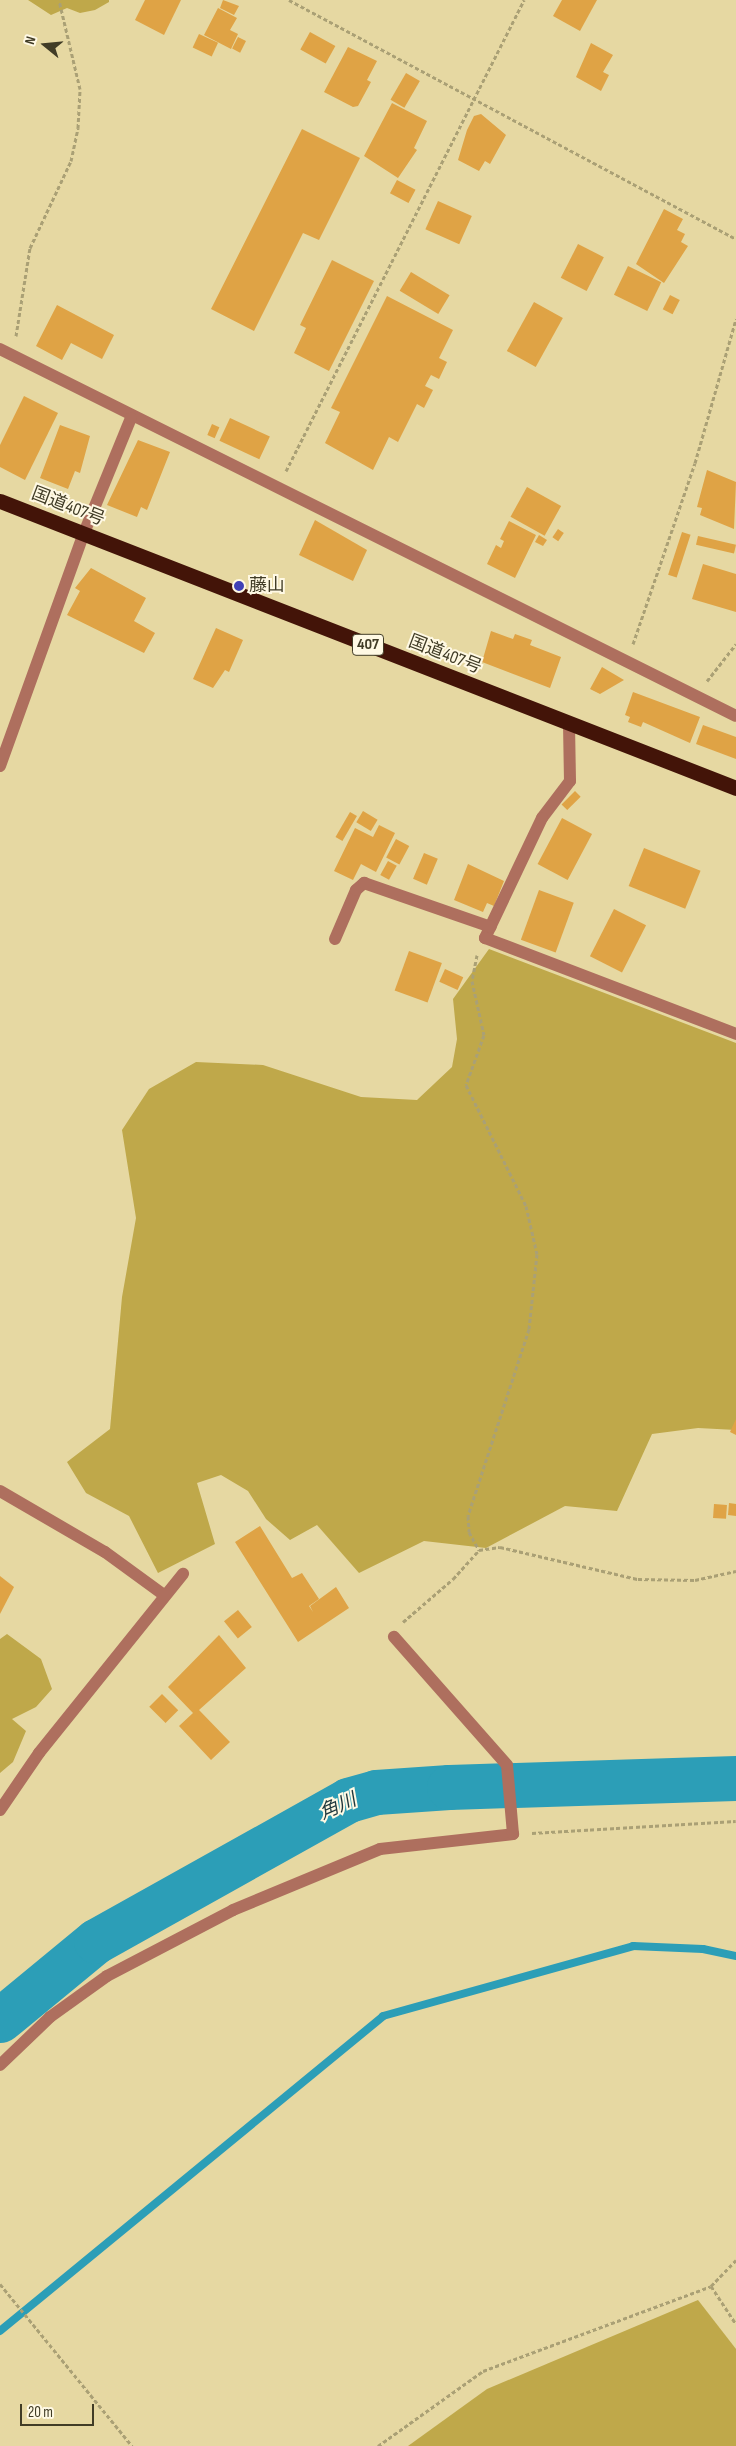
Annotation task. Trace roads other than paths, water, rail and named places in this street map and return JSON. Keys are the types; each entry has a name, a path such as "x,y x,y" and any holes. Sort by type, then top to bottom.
{"highway":[{"name":"国道407号","path":"0,501 736,788"}],"street":[{"path":"0,349 132,418 736,716"},
{"path":"0,766 84,533 132,418"},
{"path":"488,933 542,818 570,781 569,724"},
{"path":"335,939 356,890 364,883 736,1034"},
{"path":"0,1491 105,1552 164,1595"},
{"path":"0,1810 164,1595 183,1574"},
{"path":"0,2065 50,2017 107,1976 233,1910 380,1849 513,1834 507,1765 394,1637"}],"waterway":[{"name":"角川","path":"0,2020 96,1941 348,1800 376,1792 449,1787 736,1778"},
{"path":"0,2331 383,2016 633,1946 703,1949 736,1956"}],"place":[{"name":"藤山","path":"239,586"}]}
